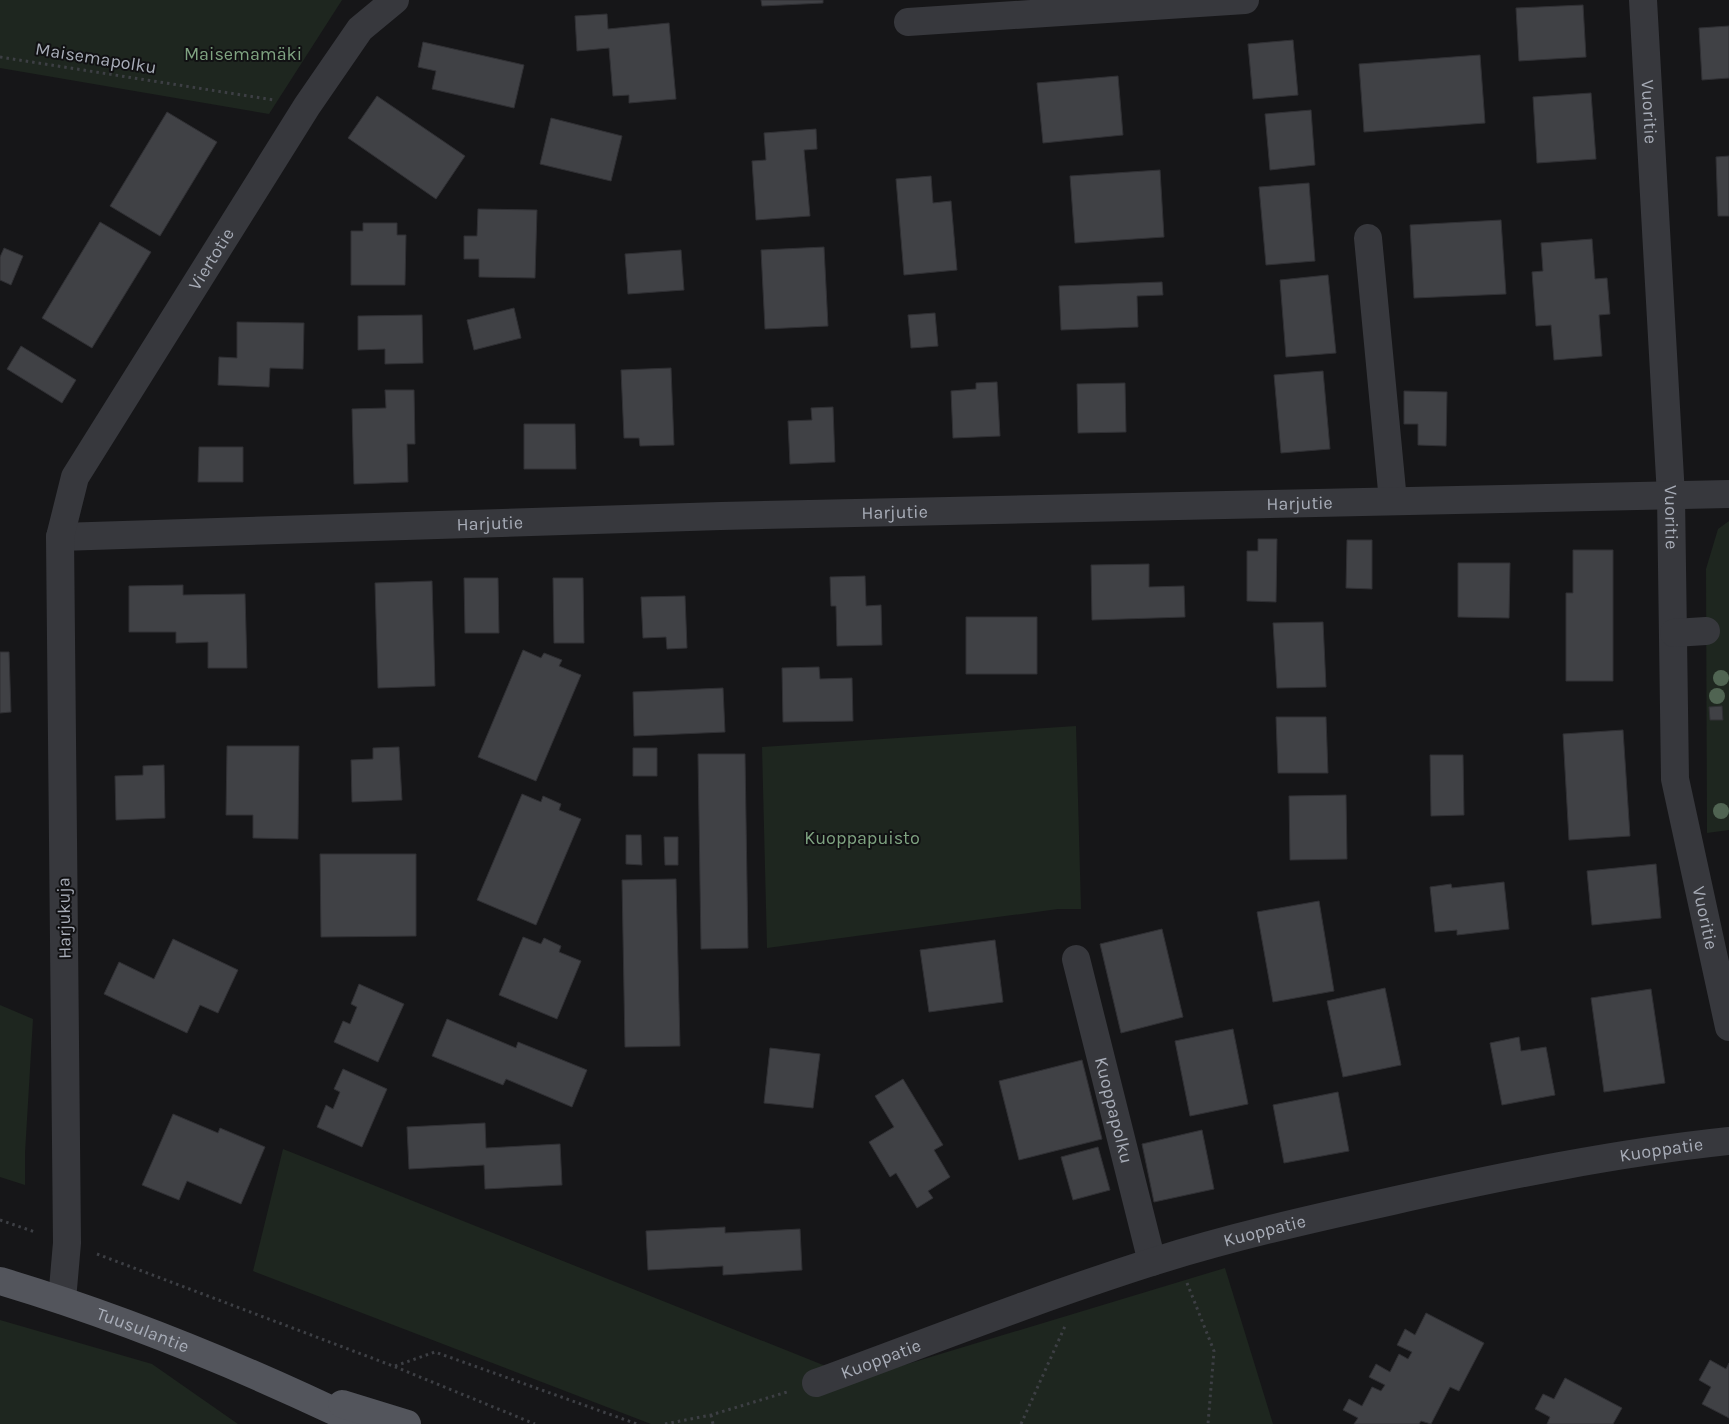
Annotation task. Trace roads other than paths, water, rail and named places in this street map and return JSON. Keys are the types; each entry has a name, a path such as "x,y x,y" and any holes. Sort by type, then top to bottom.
{"main road":[{"name":"Tuusulantie","path":"0,1281 62,1300 284,1387 362,1424"},
{"name":"Tuusulantie","path":"284,1387 408,1424"}],"street":[{"name":"Viertotie","path":"60,537 74,477 307,106 360,29 395,0"},
{"path":"908,22 1245,0"},
{"name":"Vuoritie","path":"1643,0 1671,496 1675,779 1729,1027"},
{"path":"1368,238 1393,501"},
{"name":"Harjutie","path":"60,537 721,516 1729,494"},
{"name":"Harjukuja","path":"60,537 67,1243 62,1300"},
{"path":"1674,632 1706,631"},
{"name":"Kuoppapolku","path":"1076,958 1164,1258"},
{"name":"Kuoppatie","path":"816,1383 1084,1285 1164,1258 1293,1223 1471,1183 1667,1148 1729,1142"}],"park label":[{"name":"Maisemamäki","path":"243,54"},
{"name":"Kuoppapuisto","path":"862,838"}]}
